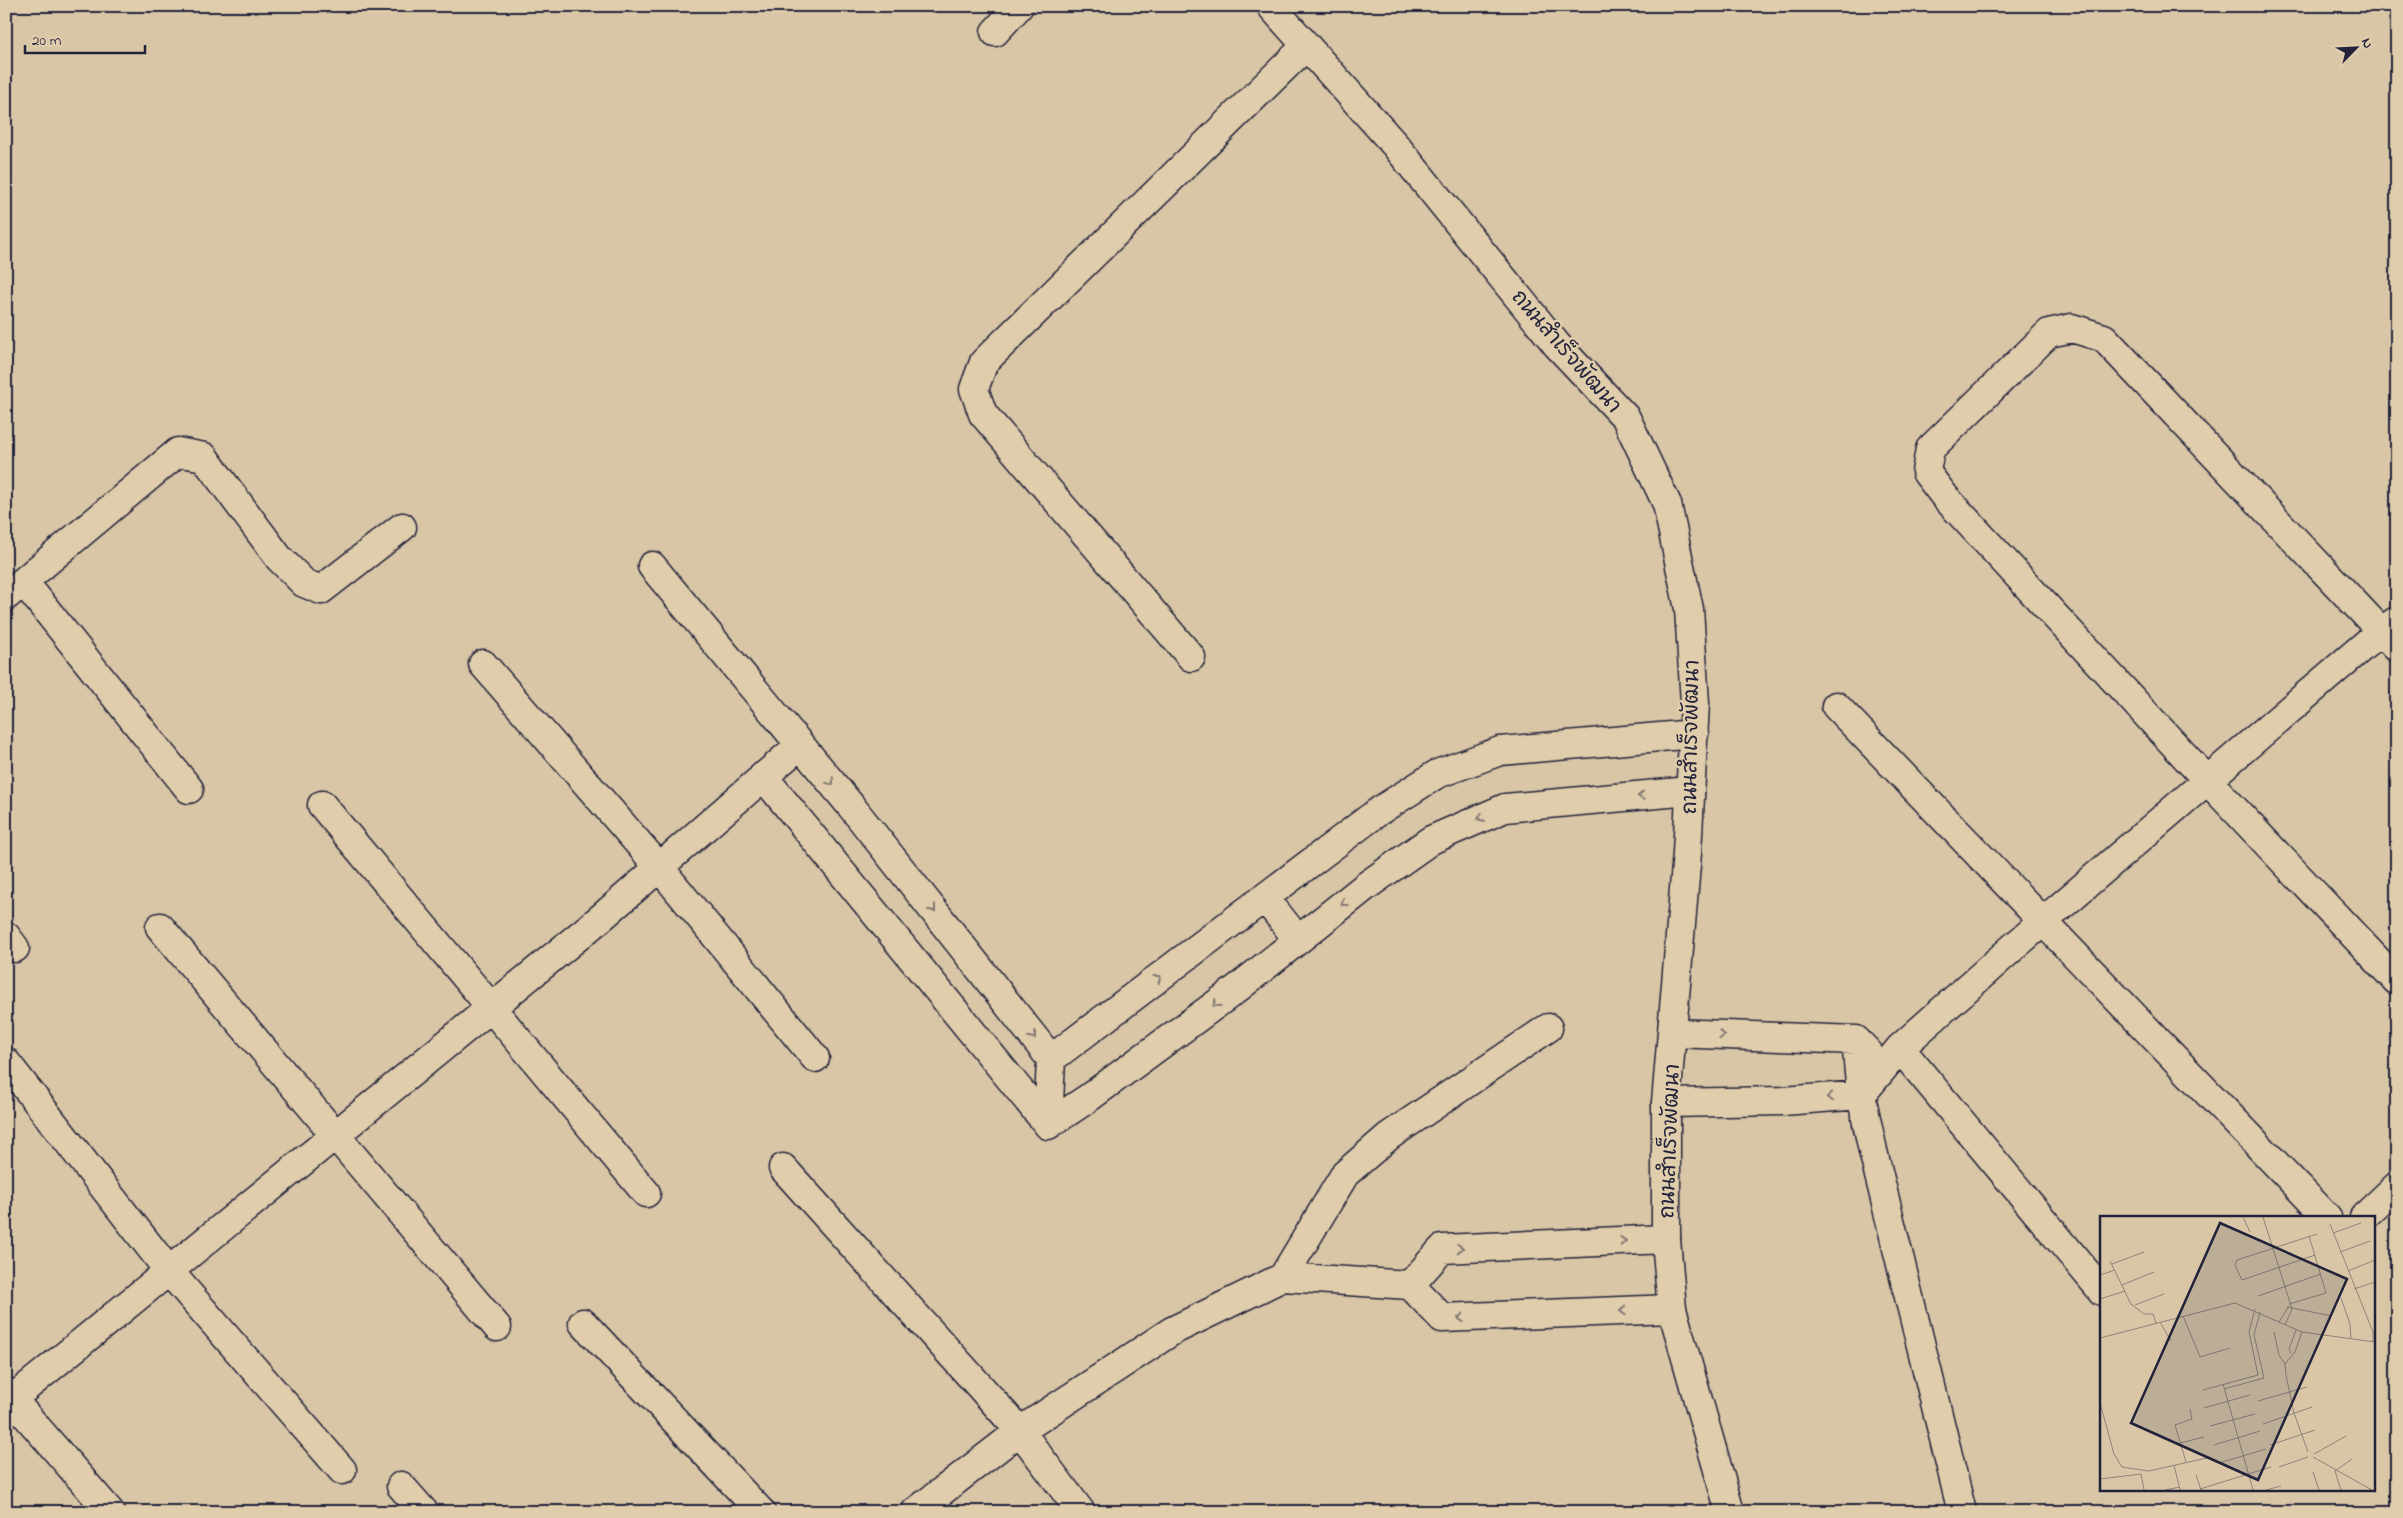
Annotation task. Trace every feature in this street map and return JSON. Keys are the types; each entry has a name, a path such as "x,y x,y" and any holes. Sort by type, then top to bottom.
{"street":[{"path":"995,32 1019,6"},
{"name":"ถนนสำเร็จพัฒนา","path":"1271,6 1395,145 1557,346 1626,418 1667,504 1689,609 1695,703 1673,1033 1666,1103 1666,1239 1672,1309 1730,1512"},
{"path":"1191,657 983,414 974,389 984,362 1306,46"},
{"path":"1666,1103 1783,1101 1861,1094 1892,1058 2207,780 2392,633 2104,338 2072,328 2049,334 1930,449 1926,472 1945,497 2207,780 2397,981"},
{"path":"189,789 15,589 178,452 204,457 278,558 304,583 321,590 402,527"},
{"path":"652,566 851,806 1051,1059 1048,1125"},
{"path":"483,664 659,867 815,1058"},
{"path":"1836,706 2326,1216"},
{"path":"1051,1059 1379,812 1437,774 1500,751 1694,734"},
{"path":"110,1512 8,1398 492,1006 659,867 800,745"},
{"path":"763,776 1048,1125"},
{"path":"1048,1125 1087,1099 1218,1002 1366,886 1431,840 1505,808 1690,791"},
{"path":"322,805 492,1006 646,1193"},
{"path":"1265,898 1298,940"},
{"path":"160,928 497,1327"},
{"path":"1282,1278 1345,1174 1389,1136 1548,1028"},
{"path":"1673,1033 1856,1040 1892,1058 2100,1289"},
{"path":"1856,1040 1861,1094 1873,1151 1962,1512"},
{"path":"6,1062 168,1270 342,1470"},
{"path":"783,1168 1020,1431 1081,1512"},
{"path":"2365,1216 2397,1186"},
{"path":"1410,1285 1442,1249 1666,1239"},
{"path":"915,1512 1020,1431 1172,1331 1282,1278 1410,1285 1442,1318 1672,1309"},
{"path":"583,1323 761,1512"},
{"path":"401,1486 424,1512"}]}
